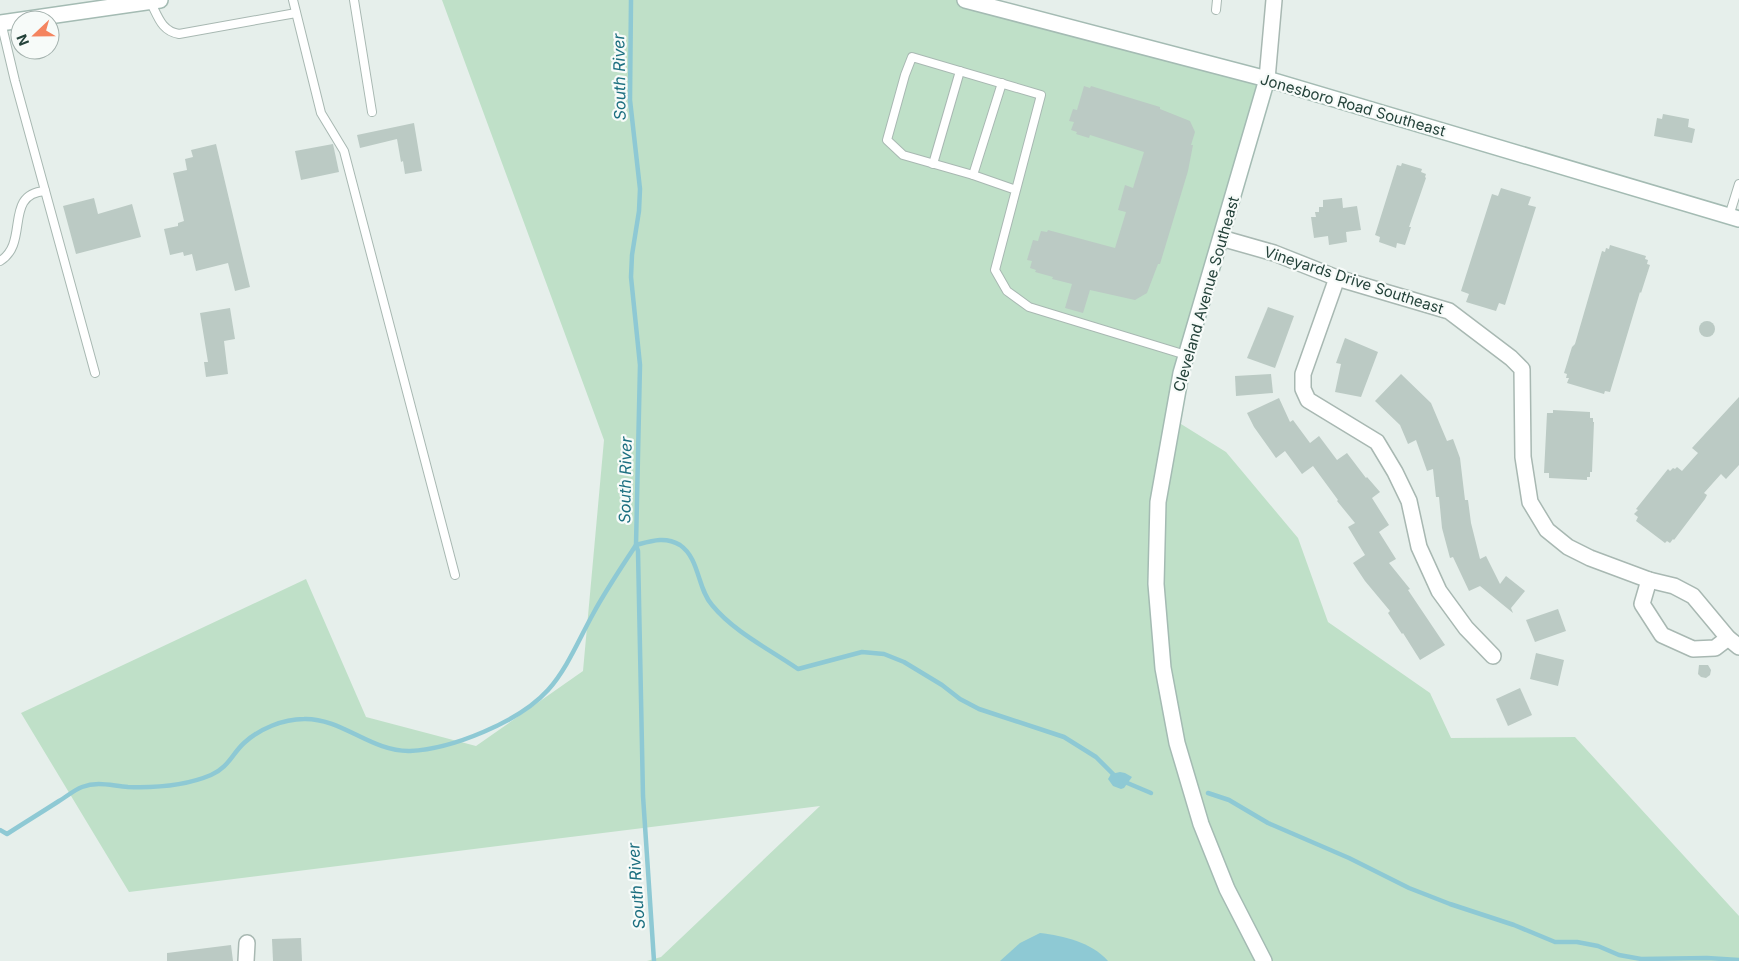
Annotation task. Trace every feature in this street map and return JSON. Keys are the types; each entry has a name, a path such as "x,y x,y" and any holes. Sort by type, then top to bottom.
{"main road":[{"name":"Jonesboro Road Southeast","path":"965,0 1268,79 1734,218"},
{"name":"Cleveland Avenue Southeast","path":"1264,961 1227,889 1201,824 1176,743 1163,668 1156,584 1158,502 1181,373 1268,79 1274,0"},
{"path":"1,22 155,1"},
{"name":"Vineyards Drive Southeast","path":"1221,238 1274,253 1337,278 1449,311 1510,358 1522,370 1523,457 1530,502 1547,530 1568,547 1590,558 1649,580 1674,586 1693,596 1734,642"},
{"path":"1337,278 1303,374 1303,389 1308,400 1377,442 1396,472 1408,501 1419,547 1439,590 1466,628 1493,656"},
{"path":"1649,580 1642,604 1662,635 1692,649 1715,648 1734,642"},
{"path":"246,961 247,943"}],"lane":[{"path":"293,0 321,114 344,151 455,576"},
{"path":"354,0 372,112"},
{"path":"1216,10 1217,0"},
{"path":"155,1 162,26 171,33 179,34 296,13"},
{"path":"1,22 15,81 95,373"},
{"path":"1016,190 973,175 903,155 887,140 905,75 912,57 1041,95 995,270 1006,291 1029,306 1042,311 1186,355"},
{"path":"933,164 960,71"},
{"path":"973,175 1002,83"},
{"path":"1734,218 1739,184"},
{"path":"0,261 5,258 16,240 20,211 25,198 34,192 45,191"}],"green space":[{"path":"442,0 966,0 1261,75 1181,362 1181,424 1226,452 1298,538 1328,622 1430,693 1451,738 1575,737 1739,916 1739,961 647,961 661,957 820,806 129,892 21,713 306,579 366,717 476,746 583,671 604,440"}],"water":[{"path":"1120,772 1132,777 1124,788 1121,789 1113,786 1108,779 1111,774"},
{"path":"1040,933 1077,941 1094,949 1108,961 1000,961 1020,943"}],"building":[{"path":"1084,86 1090,88 1091,86 1160,107 1160,109 1190,121 1195,132 1191,145 1193,145 1188,171 1160,264 1158,264 1147,293 1135,300 1090,290 1083,313 1065,308 1072,284 1052,279 1053,277 1035,272 1036,270 1030,268 1032,261 1027,260 1033,240 1038,241 1041,231 1047,232 1048,230 1115,248 1126,212 1118,210 1125,185 1133,188 1144,152 1090,135 1089,138 1076,134 1077,132 1071,130 1074,122 1069,121 1073,109 1077,110"},
{"path":"1663,114 1689,119 1688,127 1695,129 1692,143 1654,136 1657,118 1662,119"},
{"path":"414,123 422,171 405,174 397,139 360,148 357,135"},
{"path":"216,144 250,287 235,291 228,263 196,271 192,254 184,256 183,252 170,255 164,229 178,226 178,223 184,221 173,173 187,170 185,159 193,157 191,150"},
{"path":"333,144 339,172 301,180 295,151"},
{"path":"1402,163 1422,169 1421,172 1426,174 1426,178 1409,227 1411,227 1405,245 1397,243 1396,248 1379,242 1380,237 1375,235 1397,165 1401,166"},
{"path":"1501,188 1531,197 1528,205 1536,207 1505,305 1499,303 1496,311 1466,302 1469,294 1461,291 1492,194 1498,196"},
{"path":"94,198 98,214 132,204 141,237 76,254 63,206"},
{"path":"1342,198 1343,208 1357,206 1361,230 1346,232 1347,242 1329,245 1328,236 1314,238 1311,217 1316,217 1315,212 1319,212 1319,207 1323,207 1323,200"},
{"path":"1610,245 1646,256 1647,264 1650,265 1610,392 1605,391 1604,394 1567,383 1569,378 1566,378 1567,374 1564,373 1572,347 1575,344 1602,251 1605,252 1606,248 1609,249"},
{"path":"1268,307 1294,316 1275,368 1247,358"},
{"path":"230,308 235,339 224,341 228,374 206,377 204,362 208,362 200,313"},
{"path":"1707,321 1713,323 1715,329 1713,335 1707,337 1701,335 1699,329 1701,323"},
{"path":"1345,338 1378,352 1361,397 1335,392 1341,364 1336,363"},
{"path":"1271,374 1273,393 1236,396 1235,376"},
{"path":"1401,374 1431,403 1447,441 1453,439 1460,458 1465,500 1468,500 1471,523 1480,559 1486,556 1500,584 1506,576 1525,591 1511,608 1513,613 1480,586 1469,591 1453,557 1450,558 1442,528 1439,497 1436,497 1433,469 1427,471 1416,440 1408,444 1400,425 1375,401"},
{"path":"1739,397 1739,465 1726,479 1721,474 1704,493 1707,495 1705,499 1674,540 1670,543 1667,541 1665,543 1636,521 1638,517 1634,514 1638,510 1636,509 1668,469 1670,471 1677,467 1682,471 1698,453 1692,448"},
{"path":"1279,398 1290,422 1293,420 1310,443 1319,436 1337,460 1347,453 1366,478 1380,492 1372,498 1389,525 1379,532 1396,559 1389,563 1410,589 1408,590 1445,645 1420,660 1388,613 1390,611 1353,563 1365,555 1348,527 1355,523 1313,466 1302,474 1285,451 1276,458 1254,427 1247,413"},
{"path":"1553,410 1590,412 1590,418 1593,418 1592,472 1590,472 1590,477 1587,477 1587,480 1549,478 1549,473 1544,473 1547,413 1553,413"},
{"path":"1558,609 1566,631 1535,642 1526,620"},
{"path":"1536,653 1564,660 1558,686 1530,679"},
{"path":"1699,665 1708,665 1711,670 1710,675 1706,678 1701,677 1698,674"},
{"path":"1520,688 1532,715 1508,726 1496,699"},
{"path":"301,938 302,961 273,961 272,939"},
{"path":"231,945 233,961 167,961 167,953"}],"waterway":[{"name":"South River","path":"631,0 630,100 640,189 631,277 640,365 636,545 638,551 643,796 654,961"},
{"path":"0,830 7,834 76,790 88,785 160,787 201,779 222,769 240,747 257,733 272,726 296,719 318,720 382,746 410,751 445,745 484,732 520,713 548,690 567,663 598,605 636,545 658,540 674,542 687,551 707,598 721,615 752,640 798,669 862,652 884,654 904,662 942,685 960,699 979,709 1064,737 1096,757 1116,777"},
{"path":"1125,782 1151,793"},
{"path":"1208,793 1229,800 1268,823 1349,858 1409,888 1514,925 1555,942 1577,942 1598,946 1619,955 1641,959 1707,958 1739,960"}]}
